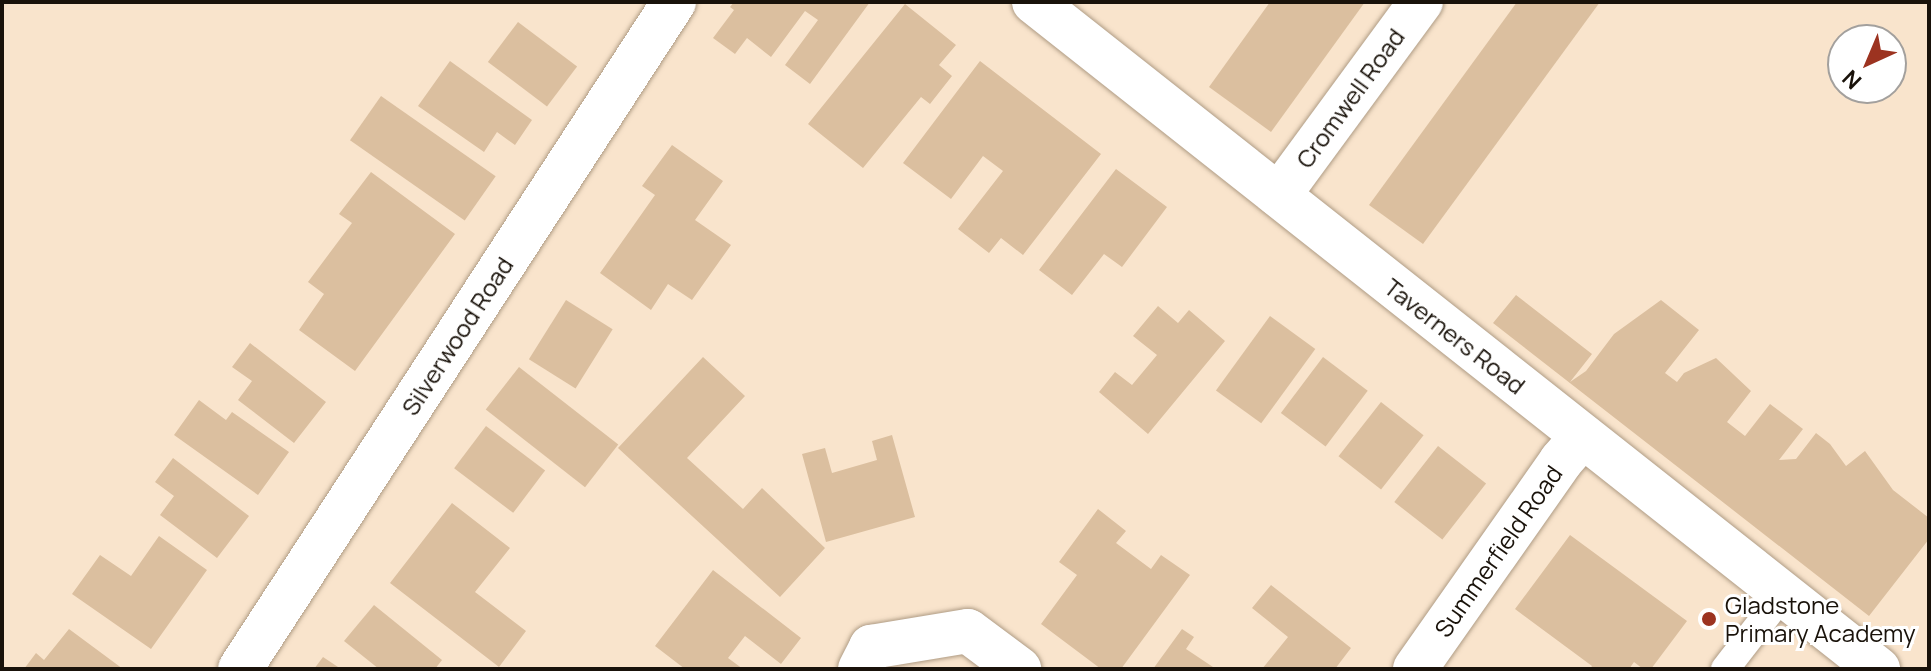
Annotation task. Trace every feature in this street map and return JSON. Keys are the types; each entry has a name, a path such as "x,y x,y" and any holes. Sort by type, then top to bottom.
{"street":[{"name":"Silverwood Road","path":"240,669 674,2"},
{"name":"Taverners Road","path":"1034,2 1878,669"},
{"name":"Cromwell Road","path":"1279,195 1421,2"},
{"name":"Summerfield Road","path":"1415,669 1583,436"},
{"path":"860,669 871,647 968,631 1019,669"}],"lane":[{"path":"1725,669 1784,593"}],"building":[{"path":"734,2 870,2 810,84 785,65 818,20 805,11 771,57 747,38 735,54 713,38 734,10 730,7"},
{"path":"1270,2 1365,2 1271,132 1209,87"},
{"path":"1517,2 1600,2 1423,244 1369,205"},
{"path":"905,4 956,45 939,65 952,76 930,104 921,97 863,168 808,124"},
{"path":"518,22 577,67 547,106 488,62"},
{"path":"450,61 532,120 515,145 497,132 484,152 418,106"},
{"path":"980,61 1101,154 1023,255 1001,238 989,253 958,229 1003,171 983,156 951,199 903,163"},
{"path":"381,96 496,176 465,221 350,140"},
{"path":"672,145 723,181 695,220 731,245 692,300 668,284 651,310 600,273 655,195 642,186"},
{"path":"1116,169 1167,207 1122,267 1104,254 1072,295 1039,270"},
{"path":"371,172 455,234 355,371 299,330 324,294 308,282 352,223 339,214"},
{"path":"1516,295 1592,354 1570,382 1586,371 1614,334 1661,300 1699,330 1665,373 1677,382 1684,373 1716,358 1751,391 1727,422 1745,436 1770,404 1803,429 1779,460 1796,459 1816,433 1830,444 1846,466 1865,451 1893,490 1929,518 1929,539 1869,616 1493,323"},
{"path":"566,300 613,329 576,389 529,359"},
{"path":"1158,306 1178,323 1189,310 1225,341 1148,434 1099,392 1115,372 1132,385 1157,355 1133,336"},
{"path":"1270,316 1315,349 1261,423 1216,390"},
{"path":"250,343 326,402 294,443 238,400 252,381 232,367"},
{"path":"703,357 745,396 687,458 743,509 762,488 825,548 780,597 618,448"},
{"path":"1323,357 1368,391 1326,447 1281,413"},
{"path":"519,367 618,445 585,487 486,410"},
{"path":"199,400 226,420 232,412 289,452 258,495 174,435"},
{"path":"1381,402 1424,435 1381,490 1339,456"},
{"path":"486,426 545,471 513,513 454,468"},
{"path":"892,435 915,517 826,542 802,454 825,448 832,473 877,460 872,441"},
{"path":"1438,446 1486,484 1442,540 1394,502"},
{"path":"173,458 249,516 217,558 160,515 174,496 155,482"},
{"path":"452,503 510,548 475,592 526,631 499,667 390,583"},
{"path":"1098,509 1126,531 1116,543 1151,569 1161,555 1190,575 1121,669 1101,669 1041,624 1077,575 1059,562"},
{"path":"1570,535 1687,621 1651,669 1643,669 1634,662 1629,669 1590,669 1592,666 1515,609"},
{"path":"159,536 207,570 151,649 72,594 100,555 131,576"},
{"path":"713,570 801,638 781,664 745,636 728,658 743,669 685,669 655,646"},
{"path":"1271,585 1351,648 1335,669 1262,669 1288,637 1252,608"},
{"path":"374,605 442,660 435,669 379,669 344,641"},
{"path":"69,629 123,669 24,669 36,653 44,660"},
{"path":"1182,629 1194,637 1186,649 1216,669 1153,669"},
{"path":"323,657 341,669 314,669"}],"place":[{"name":"Gladstone Primary Academy","path":"1709,619"}]}
